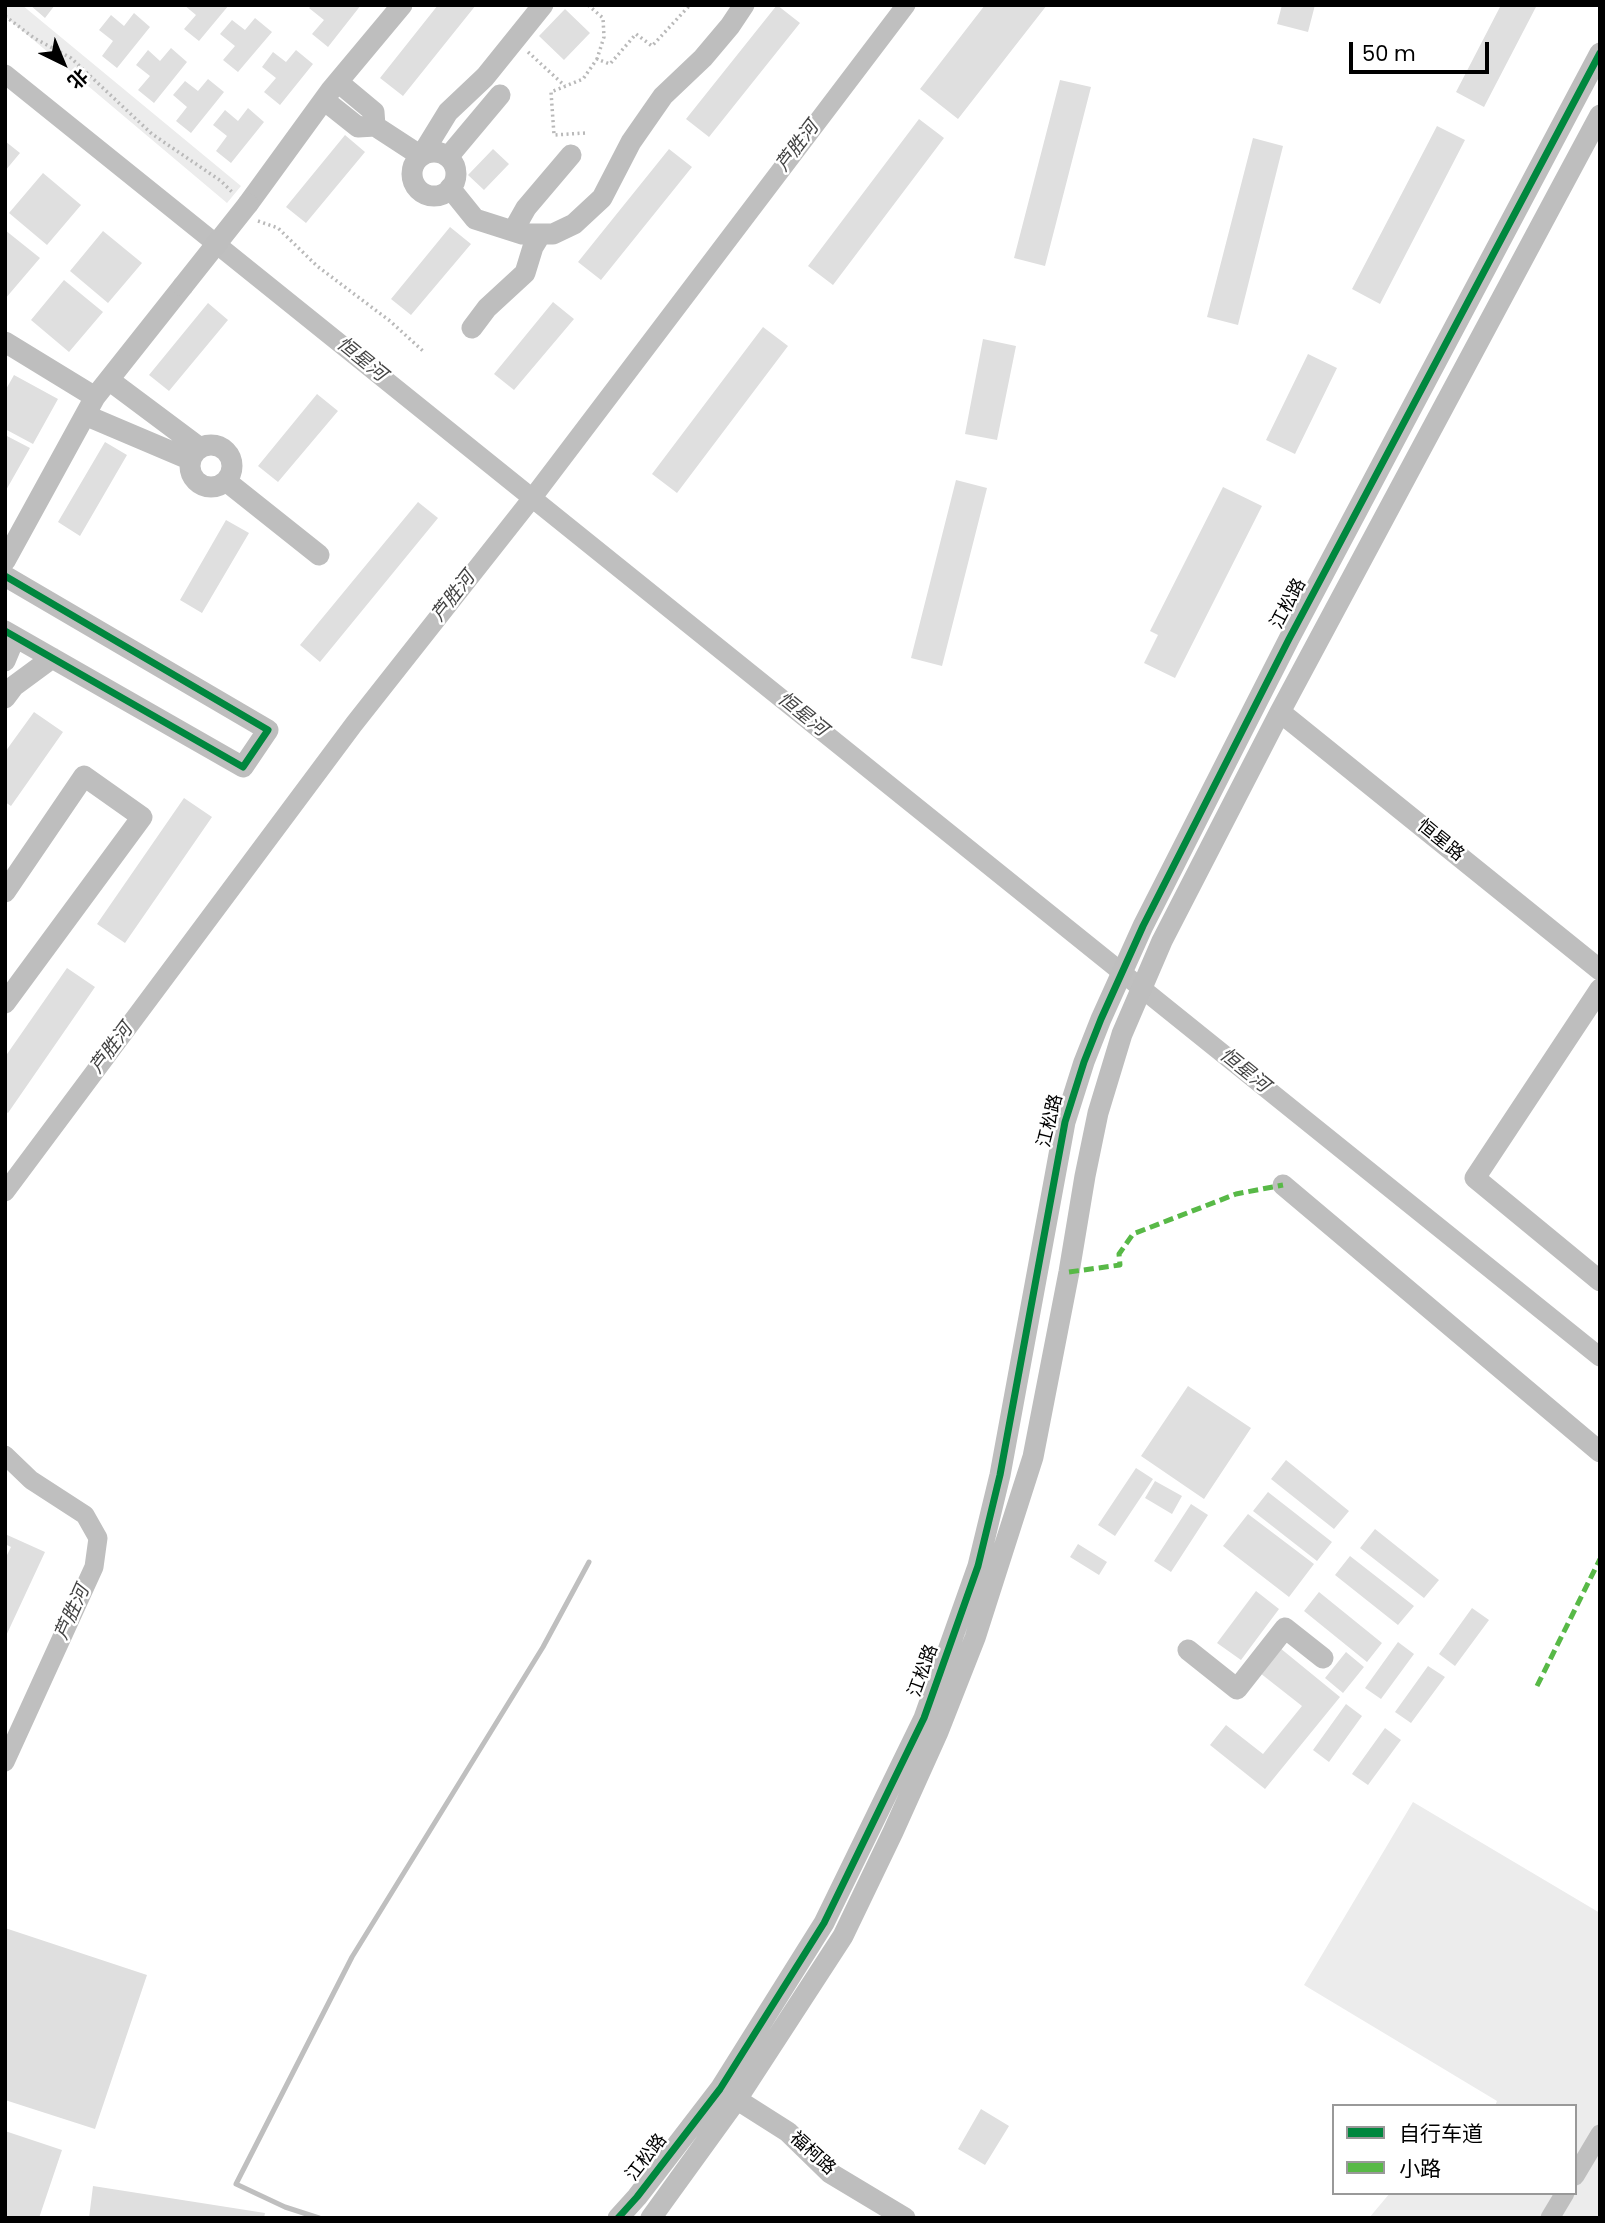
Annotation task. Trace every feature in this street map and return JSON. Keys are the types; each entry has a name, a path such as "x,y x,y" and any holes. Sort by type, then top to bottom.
{"street":[{"path":"5,561 90,406 183,286 248,208 338,82 402,5"},
{"path":"421,156 434,152 448,157 455,168 456,176 450,188 438,195 430,195 418,189 412,176 413,168 449,112 485,77 543,5"},
{"path":"450,188 475,219 513,231 553,234 574,225 602,198 631,142 663,96 703,58 744,5"},
{"name":"江松路","path":"651,2218 729,2094 824,1923 924,1718 978,1566 1000,1475 1065,1122 1101,1019 1143,926 1289,639 1600,53"},
{"path":"338,82 374,112 375,125"},
{"path":"448,157 500,95"},
{"path":"324,100 358,127 375,125 421,156"},
{"name":"江松路","path":"618,2218 729,2094 843,1936 893,1832 975,1638 1033,1457 1069,1272 1084,1176 1098,1113 1122,1034 1162,941 1280,712 1600,115"},
{"path":"513,231 526,208 571,155"},
{"path":"472,328 487,308 525,273 533,247 541,234"},
{"path":"5,342 90,406 196,454"},
{"path":"109,380 196,454"},
{"path":"214,445 225,451 230,456 232,469 226,481 215,487 201,485 192,474 196,454 214,445"},
{"path":"226,481 319,555"},
{"path":"5,576 268,730 243,767 10,634 5,662 10,692 52,658"},
{"name":"恒星路","path":"1280,712 1600,970"},
{"path":"5,892 84,776 142,817 5,1003"},
{"path":"1600,989 1475,1178 1600,1281"},
{"path":"1283,1185 1600,1452"},
{"path":"1040,1260 1069,1272"},
{"path":"1188,1650 1237,1689 1285,1628 1323,1658"},
{"name":"福柯路","path":"729,2094 788,2132 830,2173 905,2218"}],"path":[{"path":"585,133 554,135 551,92 583,79 597,59 604,37 603,18 589,5"},
{"path":"597,59 610,64 636,34 652,46 690,5"},
{"path":"5,16 34,37 71,58 152,134 221,181 248,208 278,228 317,266 390,321 424,351"},
{"path":"515,40 565,86"}],"shaded area":[{"path":"5,5 22,5 241,186 227,203 5,16"},
{"path":"1413,1802 1600,1913 1600,2218 1369,2218 1388,2195 1577,2195 1577,2104 1496,2104 1497,2101 1304,1985"}],"building":[{"path":"30,5 55,5 45,18"},
{"path":"184,5 229,5 199,41 184,29 196,15"},
{"path":"312,5 361,5 328,47 312,34 324,20 309,8"},
{"path":"438,5 476,5 403,96 380,78"},
{"path":"777,5 800,23 709,137 686,119"},
{"path":"985,5 1047,5 958,119 920,89"},
{"path":"1282,5 1315,5 1308,32 1277,24"},
{"path":"1501,5 1537,5 1484,107 1456,92"},
{"path":"565,9 590,33 564,60 539,36"},
{"path":"134,13 150,27 117,68 102,56 113,41 99,30 111,15 124,26"},
{"path":"255,18 272,32 238,72 223,60 235,46 220,34 232,20 245,30"},
{"path":"171,48 187,62 154,103 138,90 150,76 136,65 148,50 160,61"},
{"path":"296,50 313,64 280,105 264,92 276,78 262,67 273,52 286,62"},
{"path":"208,79 224,92 191,133 176,121 187,107 173,95 185,81 198,91"},
{"path":"1060,80 1091,87 1045,266 1014,258"},
{"path":"248,108 264,122 231,163 216,151 227,136 213,125 225,110 238,121"},
{"path":"919,119 944,138 833,285 808,266"},
{"path":"1437,126 1465,140 1380,304 1352,289"},
{"path":"345,135 365,152 306,223 286,207"},
{"path":"1253,138 1283,146 1238,325 1207,317"},
{"path":"5,141 20,153 5,171"},
{"path":"493,149 509,164 484,190 468,175"},
{"path":"669,149 692,167 601,280 578,262"},
{"path":"43,173 81,205 47,245 9,213"},
{"path":"450,227 471,244 411,315 391,299"},
{"path":"5,230 40,258 5,299"},
{"path":"103,231 142,263 108,303 70,271"},
{"path":"64,280 103,312 69,352 31,320"},
{"path":"553,302 574,319 514,390 494,374"},
{"path":"208,303 228,320 169,391 149,375"},
{"path":"763,327 788,346 677,493 652,474"},
{"path":"983,339 1016,346 997,440 965,434"},
{"path":"1308,354 1337,368 1295,454 1266,440"},
{"path":"14,375 58,399 33,444 5,429 5,391"},
{"path":"317,394 338,411 278,482 258,466"},
{"path":"5,435 30,448 5,492"},
{"path":"105,442 127,455 80,536 58,522"},
{"path":"956,480 987,488 942,666 911,658"},
{"path":"1223,487 1262,506 1175,678 1144,663 1158,635 1150,631"},
{"path":"418,502 438,518 320,662 300,645"},
{"path":"226,520 249,533 202,613 180,600"},
{"path":"34,712 63,732 11,806 5,802 5,752"},
{"path":"184,798 212,817 125,943 97,924"},
{"path":"67,968 95,987 8,1113 5,1111 5,1057"},
{"path":"1188,1386 1251,1428 1204,1499 1141,1456"},
{"path":"1286,1460 1349,1511 1334,1529 1271,1479"},
{"path":"1136,1468 1153,1479 1115,1536 1098,1525"},
{"path":"1155,1481 1182,1496 1172,1514 1145,1498"},
{"path":"1268,1492 1332,1542 1317,1561 1253,1511"},
{"path":"1191,1504 1208,1515 1171,1572 1154,1561"},
{"path":"1248,1514 1314,1564 1289,1597 1223,1546"},
{"path":"1375,1529 1439,1580 1424,1598 1360,1548"},
{"path":"5,1534 45,1552 5,1638 5,1559 11,1547 5,1544"},
{"path":"1078,1544 1107,1562 1099,1575 1070,1557"},
{"path":"1350,1556 1414,1606 1398,1625 1335,1575"},
{"path":"1256,1591 1279,1609 1241,1660 1217,1643"},
{"path":"1319,1592 1382,1643 1367,1662 1304,1611"},
{"path":"1472,1608 1489,1620 1455,1666 1439,1654"},
{"path":"1398,1642 1414,1654 1381,1699 1365,1688"},
{"path":"1280,1648 1340,1697 1265,1789 1210,1745 1226,1725 1263,1754 1302,1706 1260,1673"},
{"path":"1346,1652 1364,1667 1343,1693 1325,1678"},
{"path":"1428,1666 1445,1677 1411,1723 1395,1712"},
{"path":"1346,1704 1362,1716 1329,1762 1313,1750"},
{"path":"1385,1728 1401,1740 1368,1785 1352,1774"},
{"path":"5,1928 147,1975 95,2129 5,2100"},
{"path":"981,2109 1009,2126 985,2165 958,2149"},
{"path":"5,2131 62,2150 39,2218 5,2218"},
{"path":"93,2186 265,2213 264,2218 89,2218"}],"waterway":[{"name":"芦胜河","path":"5,1192 354,724 533,497 906,5"},
{"name":"恒星河","path":"5,74 1600,1357"},
{"name":"芦胜河","path":"5,1455 31,1480 85,1515 98,1538 94,1567 5,1762"},
{"path":"319,2218 285,2207 236,2184 352,1957 543,1647 589,1562"},
{"path":"1577,2173 1600,2134"},
{"path":"1550,2218 1564,2195"}],"marked path":[{"path":"1069,1272 1120,1265 1119,1254 1133,1234 1236,1194 1283,1185"},
{"path":"1537,1686 1600,1559"}],"cycle path":[{"path":"618,2218 720,2089 824,1923 924,1718 978,1566 1000,1475 1065,1122 1101,1019 1143,926 1289,639 1600,53"},
{"path":"5,576 268,730 243,767 5,631"}]}
